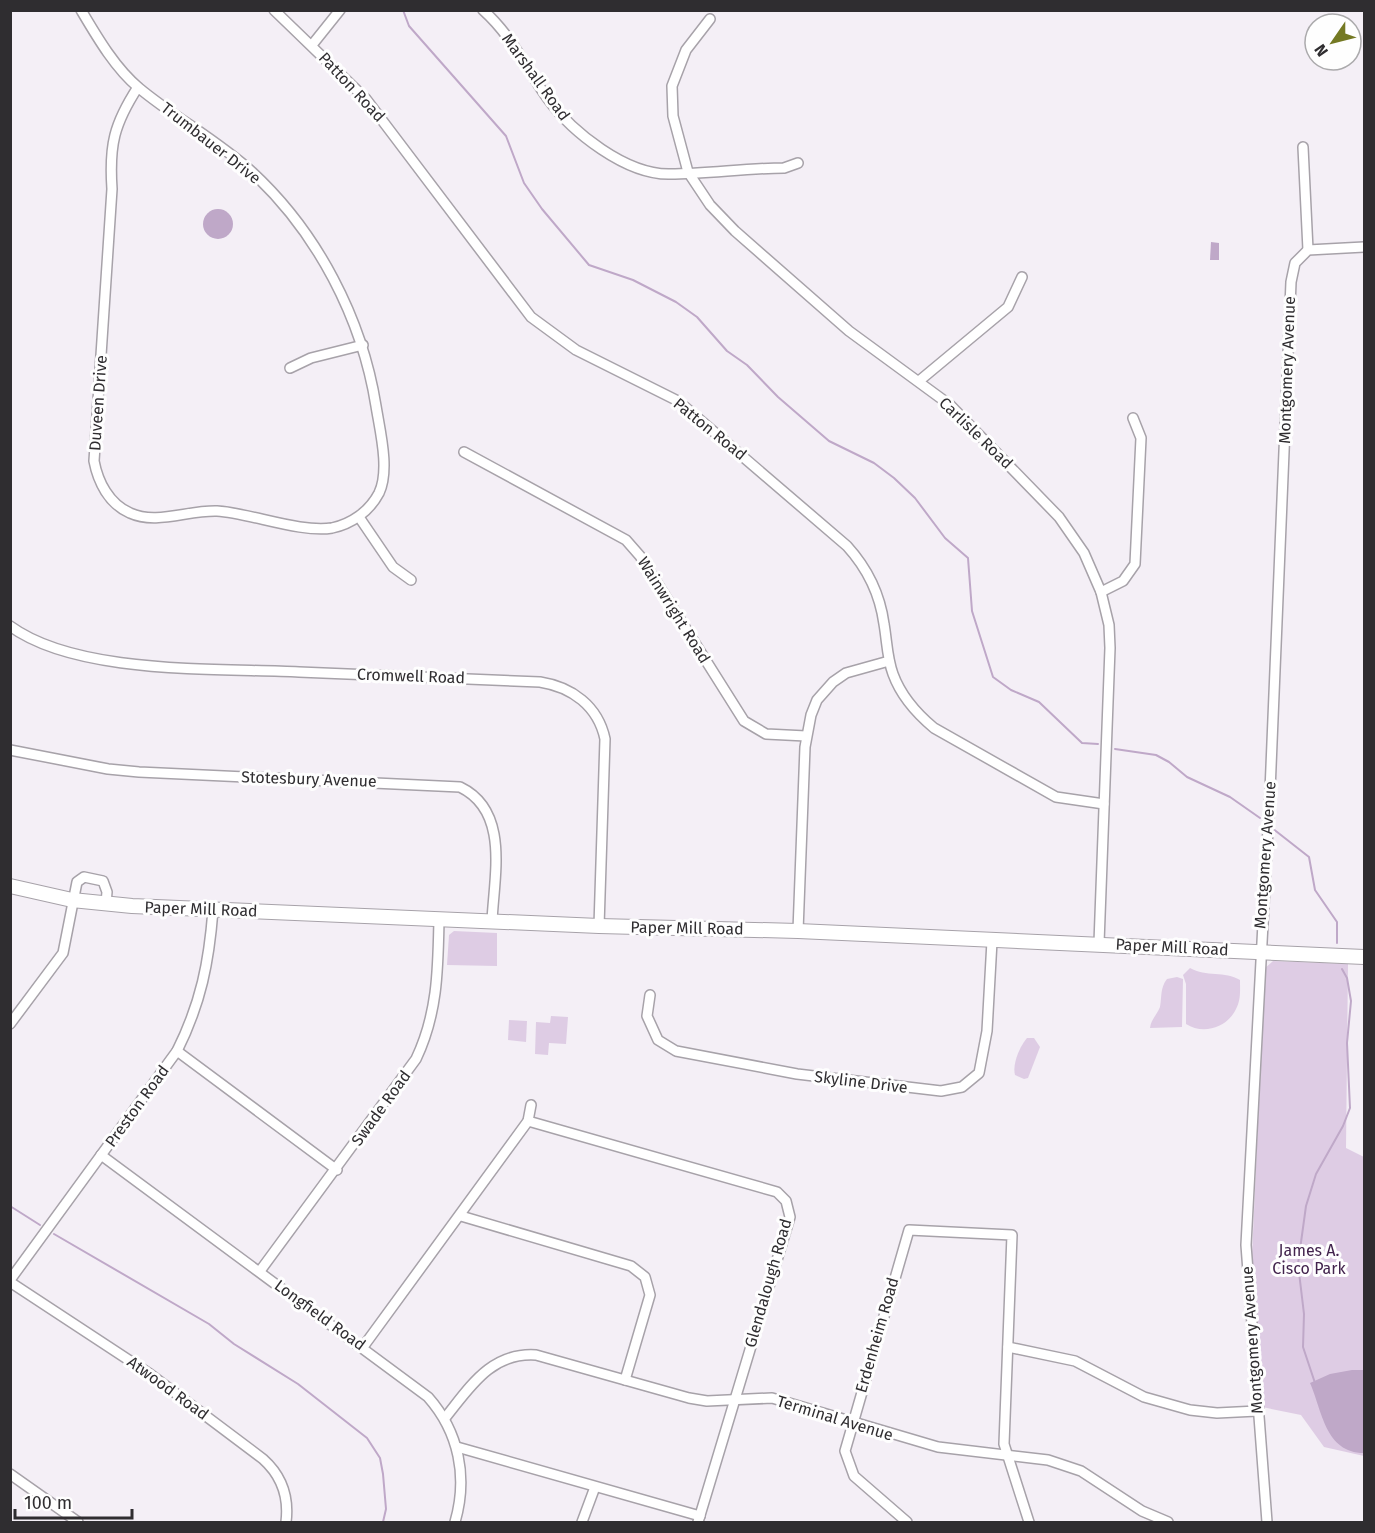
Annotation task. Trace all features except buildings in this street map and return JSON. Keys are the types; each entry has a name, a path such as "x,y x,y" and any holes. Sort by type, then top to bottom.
{"main road":[{"name":"Paper Mill Road","path":"10,886 72,900 213,909 599,926 1099,943 1365,957"}],"street":[{"name":"Trumbauer Drive","path":"81,10 111,56 138,87 250,170 285,206 334,282 363,345 378,417 383,477 378,494 359,517"},
{"name":"Patton Road","path":"274,10 312,45 385,123 509,291 531,317 570,346 678,401 847,546 864,569 876,591 882,612 889,661 906,699 934,728 1056,797 1104,804"},
{"path":"312,45 340,10"},
{"name":"Marshall Road","path":"483,10 512,41 548,99 576,130 602,149 640,168 669,174 784,168 798,164"},
{"name":"Carlisle Road","path":"710,19 686,50 672,86 673,116 688,172 710,205 735,231 849,331 950,405 1059,517 1084,553 1101,592 1109,625 1110,648 1099,943"},
{"name":"Duveen Drive","path":"138,87 118,120 111,156 112,189 94,461 101,483 120,507 145,518 217,512 328,528 359,517"},
{"path":"1303,147 1308,250 1365,247"},
{"name":"Montgomery Avenue","path":"1267,1522 1246,1245 1259,952 1270,791 1291,282 1295,263 1308,250"},
{"path":"919,381 1008,307 1022,277"},
{"path":"290,368 311,358 363,345"},
{"path":"1101,592 1126,579 1135,564 1141,438 1133,418"},
{"name":"Wainwright Road","path":"464,452 626,540 640,556 744,721 766,734 806,736"},
{"path":"359,517 393,567 411,580"},
{"name":"Cromwell Road","path":"10,626 34,640 68,652 150,665 513,681 550,684 576,694 588,706 599,723 605,746 599,926"},
{"path":"798,931 806,736 815,705 833,682 846,674 889,661"},
{"name":"Stotesbury Avenue","path":"10,750 108,769 139,772 460,787 481,802 494,829 492,921"},
{"path":"10,1024 63,953 77,882 84,877 103,881 107,892 106,903"},
{"name":"Preston Road","path":"10,1281 177,1051 194,1017 200,994 208,962 213,909"},
{"name":"Swade Road","path":"260,1271 337,1170 422,1047 436,998 440,919"},
{"name":"Skyline Drive","path":"650,994 646,1016 658,1040 676,1051 797,1074 941,1091 962,1087 979,1073 987,1031 992,941"},
{"path":"177,1051 337,1170"},
{"path":"363,1347 461,1216 528,1121 531,1105"},
{"name":"Glendalough Road","path":"528,1121 783,1196 790,1217 699,1519"},
{"name":"Longfield Road","path":"101,1155 428,1397 445,1419 457,1447 461,1495 455,1522"},
{"path":"461,1216 631,1266 645,1277 650,1295 625,1380"},
{"name":"Erdenheim Road","path":"907,1522 850,1470 844,1451 909,1230 1012,1235 1008,1347"},
{"name":"Atwood Road","path":"10,1281 150,1374 263,1459 276,1473 284,1490 286,1522"},
{"path":"1029,1522 1006,1455 1008,1347 1075,1361 1144,1397 1190,1410 1217,1413 1257,1411"},
{"name":"Terminal Avenue","path":"445,1419 487,1369 513,1356 536,1355 689,1398 707,1401 772,1398 938,1447 1048,1460 1081,1471 1142,1511 1168,1522"},
{"path":"457,1447 699,1519"},
{"path":"10,1474 78,1522"},
{"path":"582,1522 595,1487"}],"green space":[{"path":"454,931 497,933 497,966 447,965 449,935"},
{"name":"James A. Cisco Park","path":"1273,961 1348,964 1346,1148 1364,1157 1364,1456 1324,1447 1301,1415 1262,1407 1251,1278 1265,968"},
{"path":"1190,968 1240,980 1238,1006 1232,1016 1221,1025 1200,1029 1186,1024 1186,984 1183,975"},
{"path":"1177,977 1183,979 1182,1027 1150,1028 1160,1007 1165,982 1167,979"},
{"path":"551,1016 568,1017 566,1044 549,1043 548,1055 535,1054 536,1022 550,1023"},
{"path":"509,1020 527,1021 526,1042 508,1040"},
{"path":"1027,1038 1034,1038 1040,1047 1028,1078 1024,1079 1015,1075 1014,1071 1019,1050"}],"shaded area":[{"path":"218,209 229,213 233,224 229,235 218,239 207,235 203,224 207,213"},
{"path":"1211,242 1219,243 1219,260 1210,260"},
{"path":"1364,1370 1364,1453 1351,1451 1341,1446 1333,1438 1322,1417 1310,1383 1330,1374"}],"waterway":[{"path":"403,10 409,26 506,136 524,183 542,209 589,265 633,280 676,302 697,317 727,351 747,365 778,397 829,441 874,463 894,478 915,498 945,538 968,558 972,611 993,677 1011,690 1039,702 1082,743 1098,744"},
{"path":"1115,749 1156,755 1169,762 1187,777 1230,797 1260,818"},
{"path":"1272,828 1309,857 1315,890 1337,922 1337,943"},
{"path":"1315,1383 1303,1347 1304,1314 1298,1264 1306,1206 1316,1174 1343,1126 1350,1108 1347,1043 1351,1001 1347,978 1342,969"},
{"path":"10,1206 40,1225"},
{"path":"54,1234 209,1324 234,1344 298,1384 367,1438 380,1458 386,1509 383,1522"}]}
